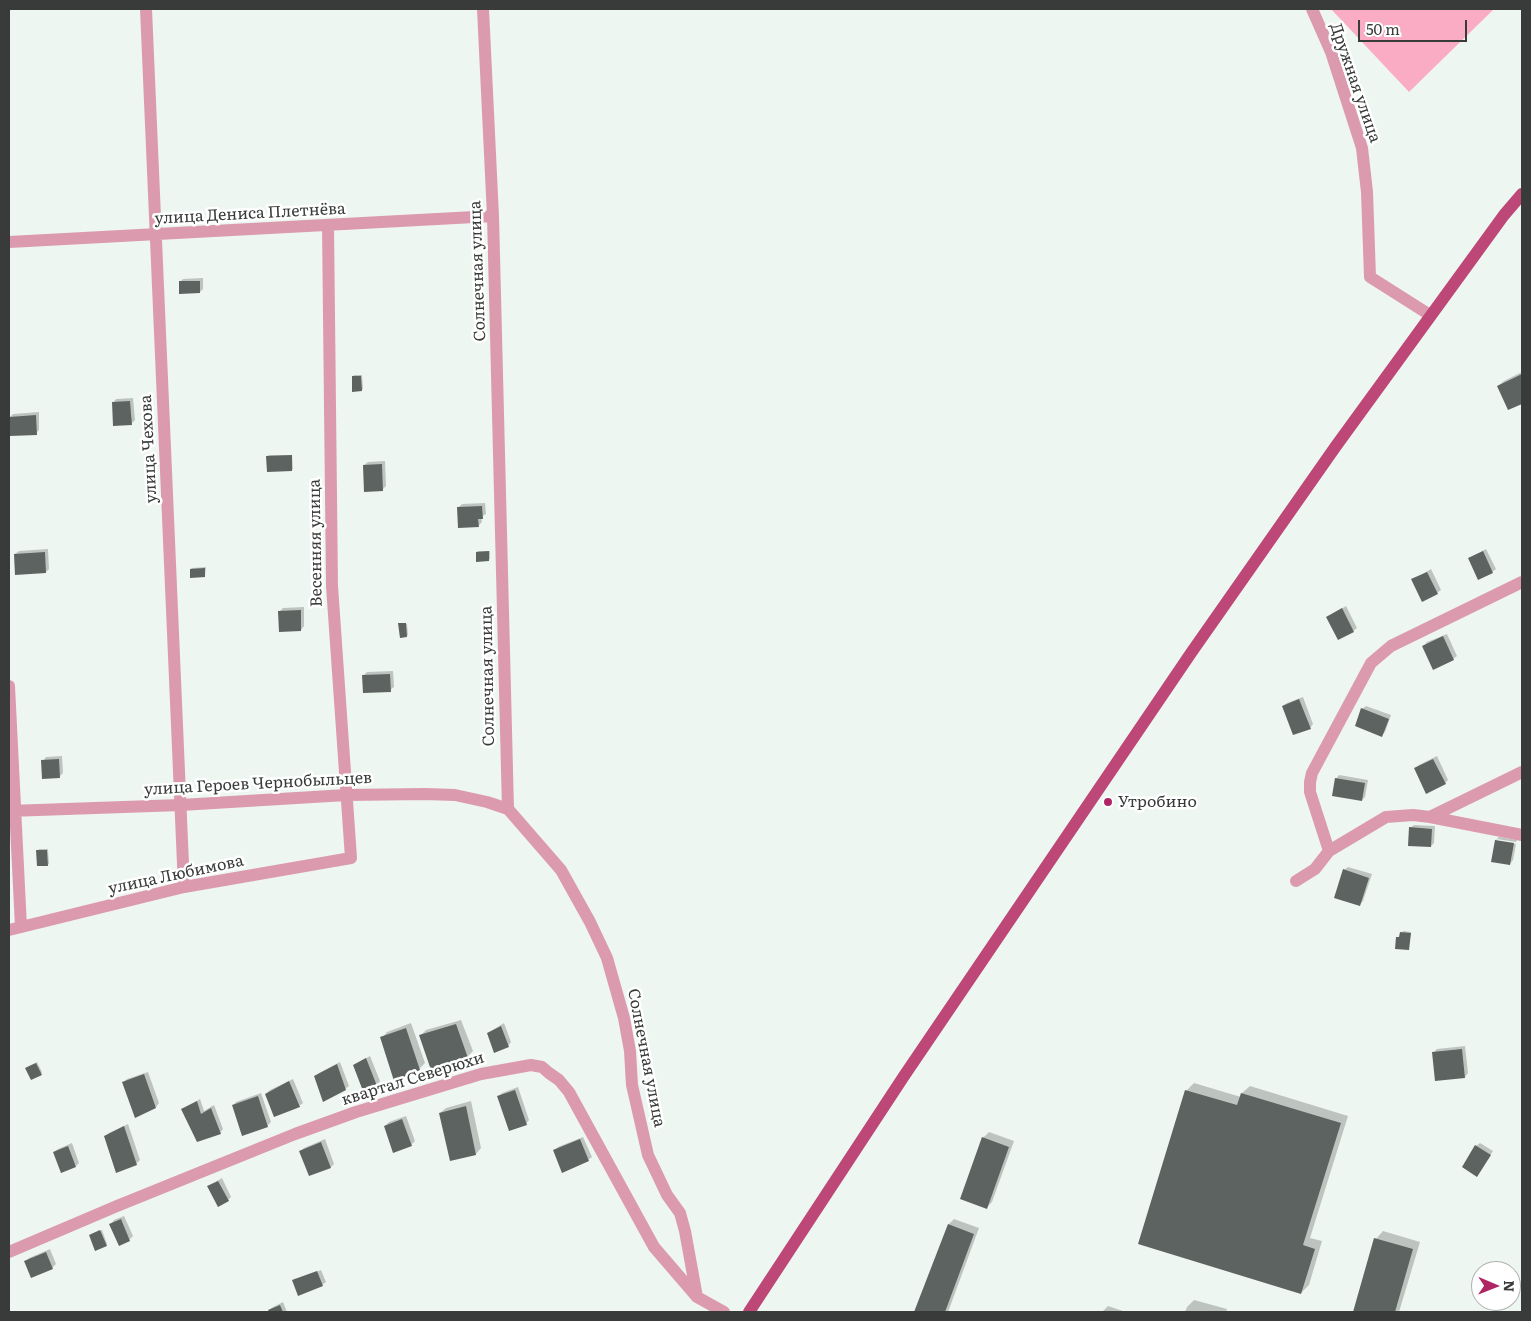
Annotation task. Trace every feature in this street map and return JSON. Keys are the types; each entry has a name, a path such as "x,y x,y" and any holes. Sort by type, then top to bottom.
{"main road":[{"path":"749,1312 904,1076 1191,653 1430,315 1504,215 1522,194"}],"street":[{"name":"улица Чехова","path":"146,9 184,887"},
{"name":"Солнечная улица","path":"483,9 493,216 508,810 561,870 590,922 606,958 624,1018 630,1050 632,1086 648,1155 667,1195 680,1213 685,1230 697,1297"},
{"name":"Дружная улица","path":"1312,9 1331,52 1362,148 1367,192 1370,277 1430,315"},
{"name":"улица Дениса Плетнёва","path":"9,242 493,216"},
{"name":"Весенняя улица","path":"328,226 332,586 351,858"},
{"path":"1329,851 1310,792 1310,782 1317,765 1371,663 1391,646 1522,582"},
{"path":"9,686 15,928"},
{"path":"1430,817 1522,772"},
{"name":"улица Героев Чернобыльцев","path":"12,810 181,804 346,795 425,794 455,795 486,802 508,810"},
{"path":"1296,881 1315,869 1329,851 1386,817 1396,815 1430,817 1522,835"},
{"name":"улица Любимова","path":"15,928 184,887 351,858"},
{"name":"квартал Северюхи","path":"9,1252 295,1134 356,1112 481,1074 531,1065 549,1072 569,1092 654,1247 697,1297 724,1312"}],"shaded area":[{"path":"1331,9 1494,9 1409,92"}],"building":[{"path":"179,281 200,281 200,293 179,294"},
{"path":"1522,374 1522,404 1508,410 1497,386"},
{"path":"352,376 361,376 362,391 352,392"},
{"path":"130,401 132,425 113,426 112,402"},
{"path":"36,415 37,435 9,436 9,417"},
{"path":"292,455 292,471 267,472 266,456"},
{"path":"382,464 383,491 364,492 363,465"},
{"path":"482,506 483,519 478,519 479,527 458,528 457,507"},
{"path":"489,551 489,561 476,562 476,552"},
{"path":"1483,551 1493,573 1478,580 1468,558"},
{"path":"45,552 46,573 15,575 14,554"},
{"path":"205,568 205,577 190,578 190,569"},
{"path":"1427,572 1438,594 1422,602 1411,579"},
{"path":"1342,608 1354,632 1338,640 1326,617"},
{"path":"301,610 301,631 279,632 278,611"},
{"path":"398,623 406,623 407,637 400,638"},
{"path":"1443,636 1454,660 1433,670 1422,646"},
{"path":"390,674 391,692 363,693 362,675"},
{"path":"1299,699 1311,729 1293,735 1282,706"},
{"path":"1361,708 1389,719 1382,737 1355,726"},
{"path":"59,759 60,778 42,779 41,760"},
{"path":"1433,759 1446,784 1426,794 1414,768"},
{"path":"1335,778 1365,783 1362,801 1332,796"},
{"path":"1409,827 1432,829 1431,847 1408,846"},
{"path":"1495,840 1514,843 1510,865 1491,862"},
{"path":"36,850 47,850 48,866 37,866"},
{"path":"1343,869 1369,878 1360,906 1334,898"},
{"path":"1400,932 1411,933 1409,950 1395,949 1396,937 1399,937"},
{"path":"456,1024 468,1058 431,1070 419,1035"},
{"path":"501,1026 509,1047 494,1053 487,1033"},
{"path":"406,1028 420,1070 394,1081 380,1037"},
{"path":"1462,1049 1465,1078 1435,1081 1432,1052"},
{"path":"366,1058 377,1086 363,1091 353,1065"},
{"path":"36,1063 42,1075 31,1080 25,1068"},
{"path":"337,1064 346,1090 323,1102 314,1076"},
{"path":"144,1074 156,1108 135,1118 122,1082"},
{"path":"289,1081 300,1107 274,1117 265,1094"},
{"path":"515,1090 527,1125 509,1131 497,1096"},
{"path":"1185,1090 1237,1105 1241,1093 1341,1123 1303,1245 1315,1249 1301,1294 1138,1244"},
{"path":"258,1096 268,1127 242,1136 232,1105"},
{"path":"197,1101 201,1114 211,1108 221,1134 197,1142 181,1109"},
{"path":"466,1106 476,1155 450,1161 439,1113"},
{"path":"402,1119 412,1146 393,1153 384,1126"},
{"path":"124,1126 137,1165 116,1173 104,1136"},
{"path":"982,1137 1009,1147 987,1209 960,1199"},
{"path":"580,1139 589,1161 562,1173 553,1150"},
{"path":"321,1142 331,1168 309,1176 299,1151"},
{"path":"1475,1145 1491,1155 1477,1177 1462,1167"},
{"path":"68,1146 76,1167 61,1173 53,1152"},
{"path":"218,1181 229,1201 218,1207 207,1186"},
{"path":"121,1219 130,1241 119,1246 109,1224"},
{"path":"948,1224 974,1234 945,1312 914,1312"},
{"path":"100,1230 107,1246 95,1251 89,1235"},
{"path":"1374,1238 1413,1249 1395,1312 1353,1312"},
{"path":"46,1252 53,1269 31,1278 24,1261"},
{"path":"317,1271 323,1286 298,1296 292,1280"},
{"path":"280,1305 283,1312 269,1312 268,1310"}],"place":[{"name":"Утробино","path":"1108,802"}]}
